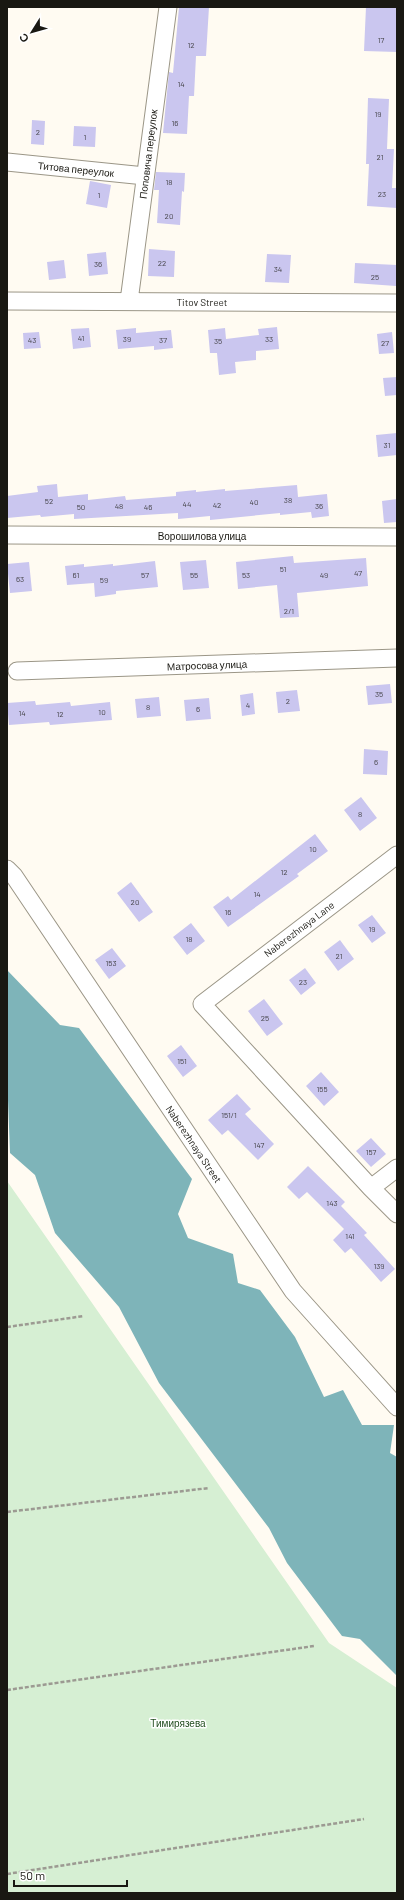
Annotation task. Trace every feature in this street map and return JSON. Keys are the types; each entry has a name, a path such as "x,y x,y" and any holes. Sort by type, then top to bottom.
{"street":[{"name":"Поповича переулок","path":"129,301 168,7"},
{"name":"Титова переулок","path":"7,162 145,176"},
{"name":"Titov Street","path":"7,301 397,302"},
{"name":"Ворошилова улица","path":"7,535 397,537"},
{"name":"Матросова улица","path":"17,671 397,658"},
{"name":"Naberezhnaya Lane","path":"371,1188 202,1004 397,855"},
{"name":"Naberezhnaya Street","path":"7,869 14,876 293,1291 397,1407"},
{"path":"397,1168 371,1188 397,1214"}],"path":[{"path":"7,1327 84,1316"},
{"path":"7,1512 209,1488"},
{"path":"7,1690 314,1646"},
{"path":"7,1874 364,1819"}],"green space":[{"name":"Тимирязева","path":"7,1181 329,1643 397,1688 397,1893 7,1893"}],"water":[{"path":"7,970 60,1025 79,1028 192,1179 178,1214 188,1238 233,1254 238,1283 260,1290 295,1337 324,1397 343,1390 362,1425 394,1425 390,1453 397,1457 397,1676 360,1639 342,1636 287,1563 269,1528 159,1383 119,1307 55,1233 35,1175 10,1153 7,1074"}],"building":[{"path":"179,7 209,7 206,56 196,56 194,96 189,96 187,134 163,133 169,72 173,73"},
{"path":"366,7 397,7 397,52 364,51"},
{"path":"368,98 389,99 387,149 394,149 392,188 397,188 397,208 367,206 369,164 366,164"},
{"path":"32,120 45,121 44,145 31,144"},
{"path":"74,126 96,127 95,147 73,146"},
{"path":"156,172 185,173 184,192 182,191 180,225 157,223 159,190 154,190"},
{"path":"90,181 111,185 107,208 86,204"},
{"path":"149,249 175,251 174,277 148,276"},
{"path":"106,252 108,274 89,276 87,254"},
{"path":"267,254 291,255 289,283 265,282"},
{"path":"64,260 66,278 49,280 47,262"},
{"path":"355,263 397,265 396,286 354,283"},
{"path":"277,327 279,349 256,351 256,360 235,362 236,373 219,375 217,353 210,353 208,330 225,328 226,339 259,335 258,329"},
{"path":"89,328 91,347 73,349 71,329"},
{"path":"136,328 136,333 171,330 173,348 154,350 154,346 118,349 116,330"},
{"path":"39,332 41,348 24,349 23,333"},
{"path":"392,332 394,353 379,354 377,334"},
{"path":"397,377 397,395 385,396 383,378"},
{"path":"397,433 397,455 378,457 376,435"},
{"path":"57,484 58,497 88,494 88,500 125,496 126,500 176,496 176,492 196,490 196,492 225,489 225,491 297,485 298,497 327,494 329,516 312,518 311,512 280,515 280,513 210,520 210,516 178,519 178,513 74,519 74,514 7,518 7,496 38,492 37,486"},
{"path":"397,499 397,522 384,523 382,501"},
{"path":"293,556 294,563 366,558 368,586 297,593 299,617 280,618 277,585 238,589 236,562"},
{"path":"206,560 209,588 183,590 180,562"},
{"path":"155,561 158,587 116,591 116,594 95,597 94,583 67,585 65,566 84,564 84,567 113,564 113,566"},
{"path":"29,562 32,591 10,593 7,564"},
{"path":"390,684 392,703 368,705 366,686"},
{"path":"297,690 300,711 278,713 276,692"},
{"path":"253,693 255,714 242,716 240,695"},
{"path":"159,697 161,716 137,718 135,699"},
{"path":"209,698 211,719 186,721 184,700"},
{"path":"35,701 36,705 70,702 71,706 110,702 112,720 50,725 49,722 9,725 7,703"},
{"path":"364,749 388,751 387,775 363,774"},
{"path":"361,797 377,818 360,831 344,810"},
{"path":"315,834 328,851 297,874 299,876 228,927 213,907 228,896 231,900"},
{"path":"131,882 153,912 139,922 117,893"},
{"path":"372,915 386,933 372,943 358,925"},
{"path":"191,923 205,941 187,955 173,937"},
{"path":"340,940 354,959 338,971 324,952"},
{"path":"112,948 126,966 109,979 95,960"},
{"path":"305,968 316,983 301,995 289,980"},
{"path":"264,999 283,1024 267,1036 248,1011"},
{"path":"181,1045 197,1066 183,1077 167,1056"},
{"path":"321,1072 339,1092 324,1106 306,1086"},
{"path":"237,1094 251,1109 245,1114 274,1144 258,1160 228,1130 222,1135 208,1120"},
{"path":"371,1138 386,1154 371,1167 356,1151"},
{"path":"308,1166 345,1202 341,1206 367,1233 364,1235 395,1269 381,1282 351,1248 345,1253 333,1240 344,1229 307,1192 299,1199 287,1187"}]}
